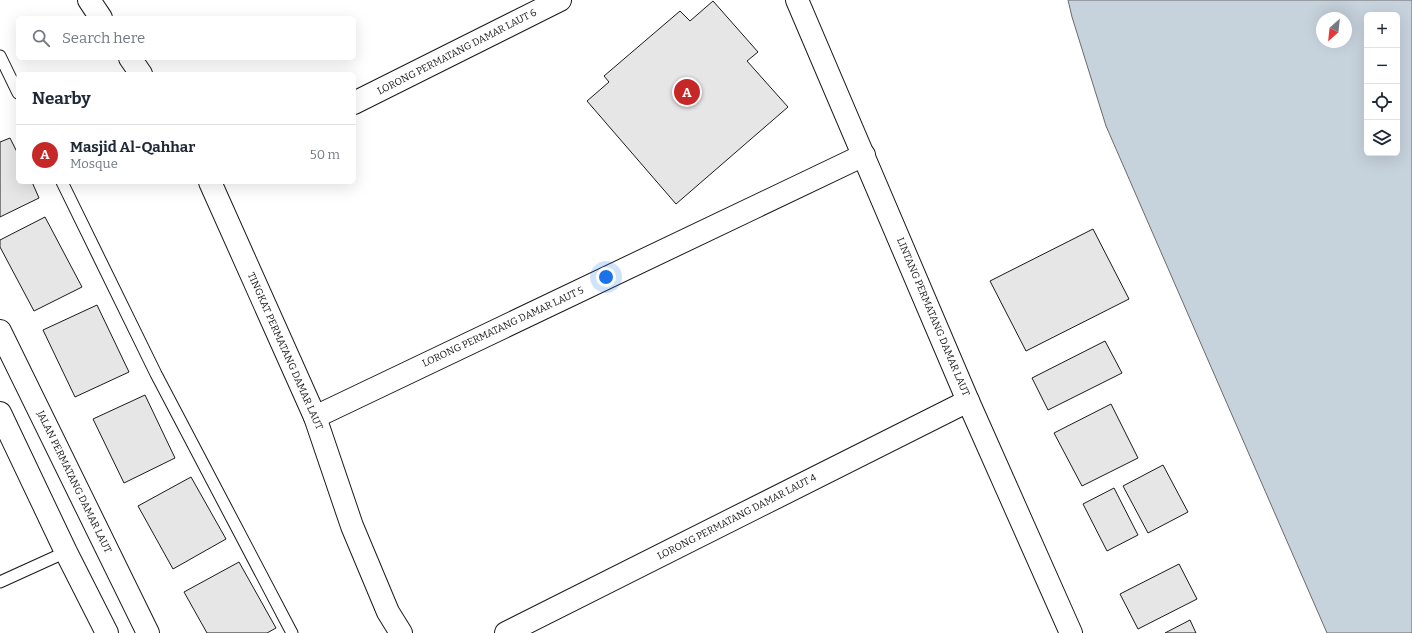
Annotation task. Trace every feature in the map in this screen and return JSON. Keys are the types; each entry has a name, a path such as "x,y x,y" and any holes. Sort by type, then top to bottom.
{"main road":[{"path":"89,0 101,16"},
{"name":"LORONG PERMATANG DAMAR LAUT 6","path":"356,102 560,0"},
{"name":"LINTANG PERMATANG DAMAR LAUT","path":"797,0 968,400 1071,633"},
{"path":"131,60 140,72"},
{"name":"LORONG PERMATANG DAMAR LAUT 5","path":"315,417 864,155"},
{"name":"TINGKAT PERMATANG DAMAR LAUT","path":"211,184 315,417 352,526 388,612 401,633"},
{"name":"JALAN PERMATANG DAMAR LAUT","path":"0,331 148,633"},
{"name":"LORONG PERMATANG DAMAR LAUT 4","path":"506,633 968,400"},
{"path":"0,413 66,552 107,633"}],"lane":[{"path":"0,56 16,89"},
{"path":"63,184 156,374 292,633"},
{"path":"0,582 66,552"}],"shaded area":[{"path":"1068,0 1412,0 1412,633 1327,633 1106,126"}],"building":[{"path":"713,1 758,52 747,61 788,107 676,204 587,101 609,82 604,76 680,11 690,21"},
{"path":"10,138 16,150 16,184 33,184 39,198 0,217 0,142"},
{"path":"45,217 82,287 34,311 0,247 0,240"},
{"path":"1093,229 1129,299 1026,351 990,281"},
{"path":"97,305 129,372 75,397 43,330"},
{"path":"1105,341 1122,373 1048,410 1032,378"},
{"path":"145,395 175,458 124,483 93,419"},
{"path":"1111,404 1138,458 1082,486 1054,433"},
{"path":"1163,465 1188,512 1148,533 1123,486"},
{"path":"191,477 226,539 173,569 138,506"},
{"path":"1114,488 1138,535 1107,551 1083,504"},
{"path":"239,562 276,628 267,633 207,633 184,592"},
{"path":"1179,564 1197,599 1138,629 1120,594"},
{"path":"1190,620 1196,633 1165,633"}],"place":[{"name":"Masjid Al-Qahhar","path":"687,92"}]}
